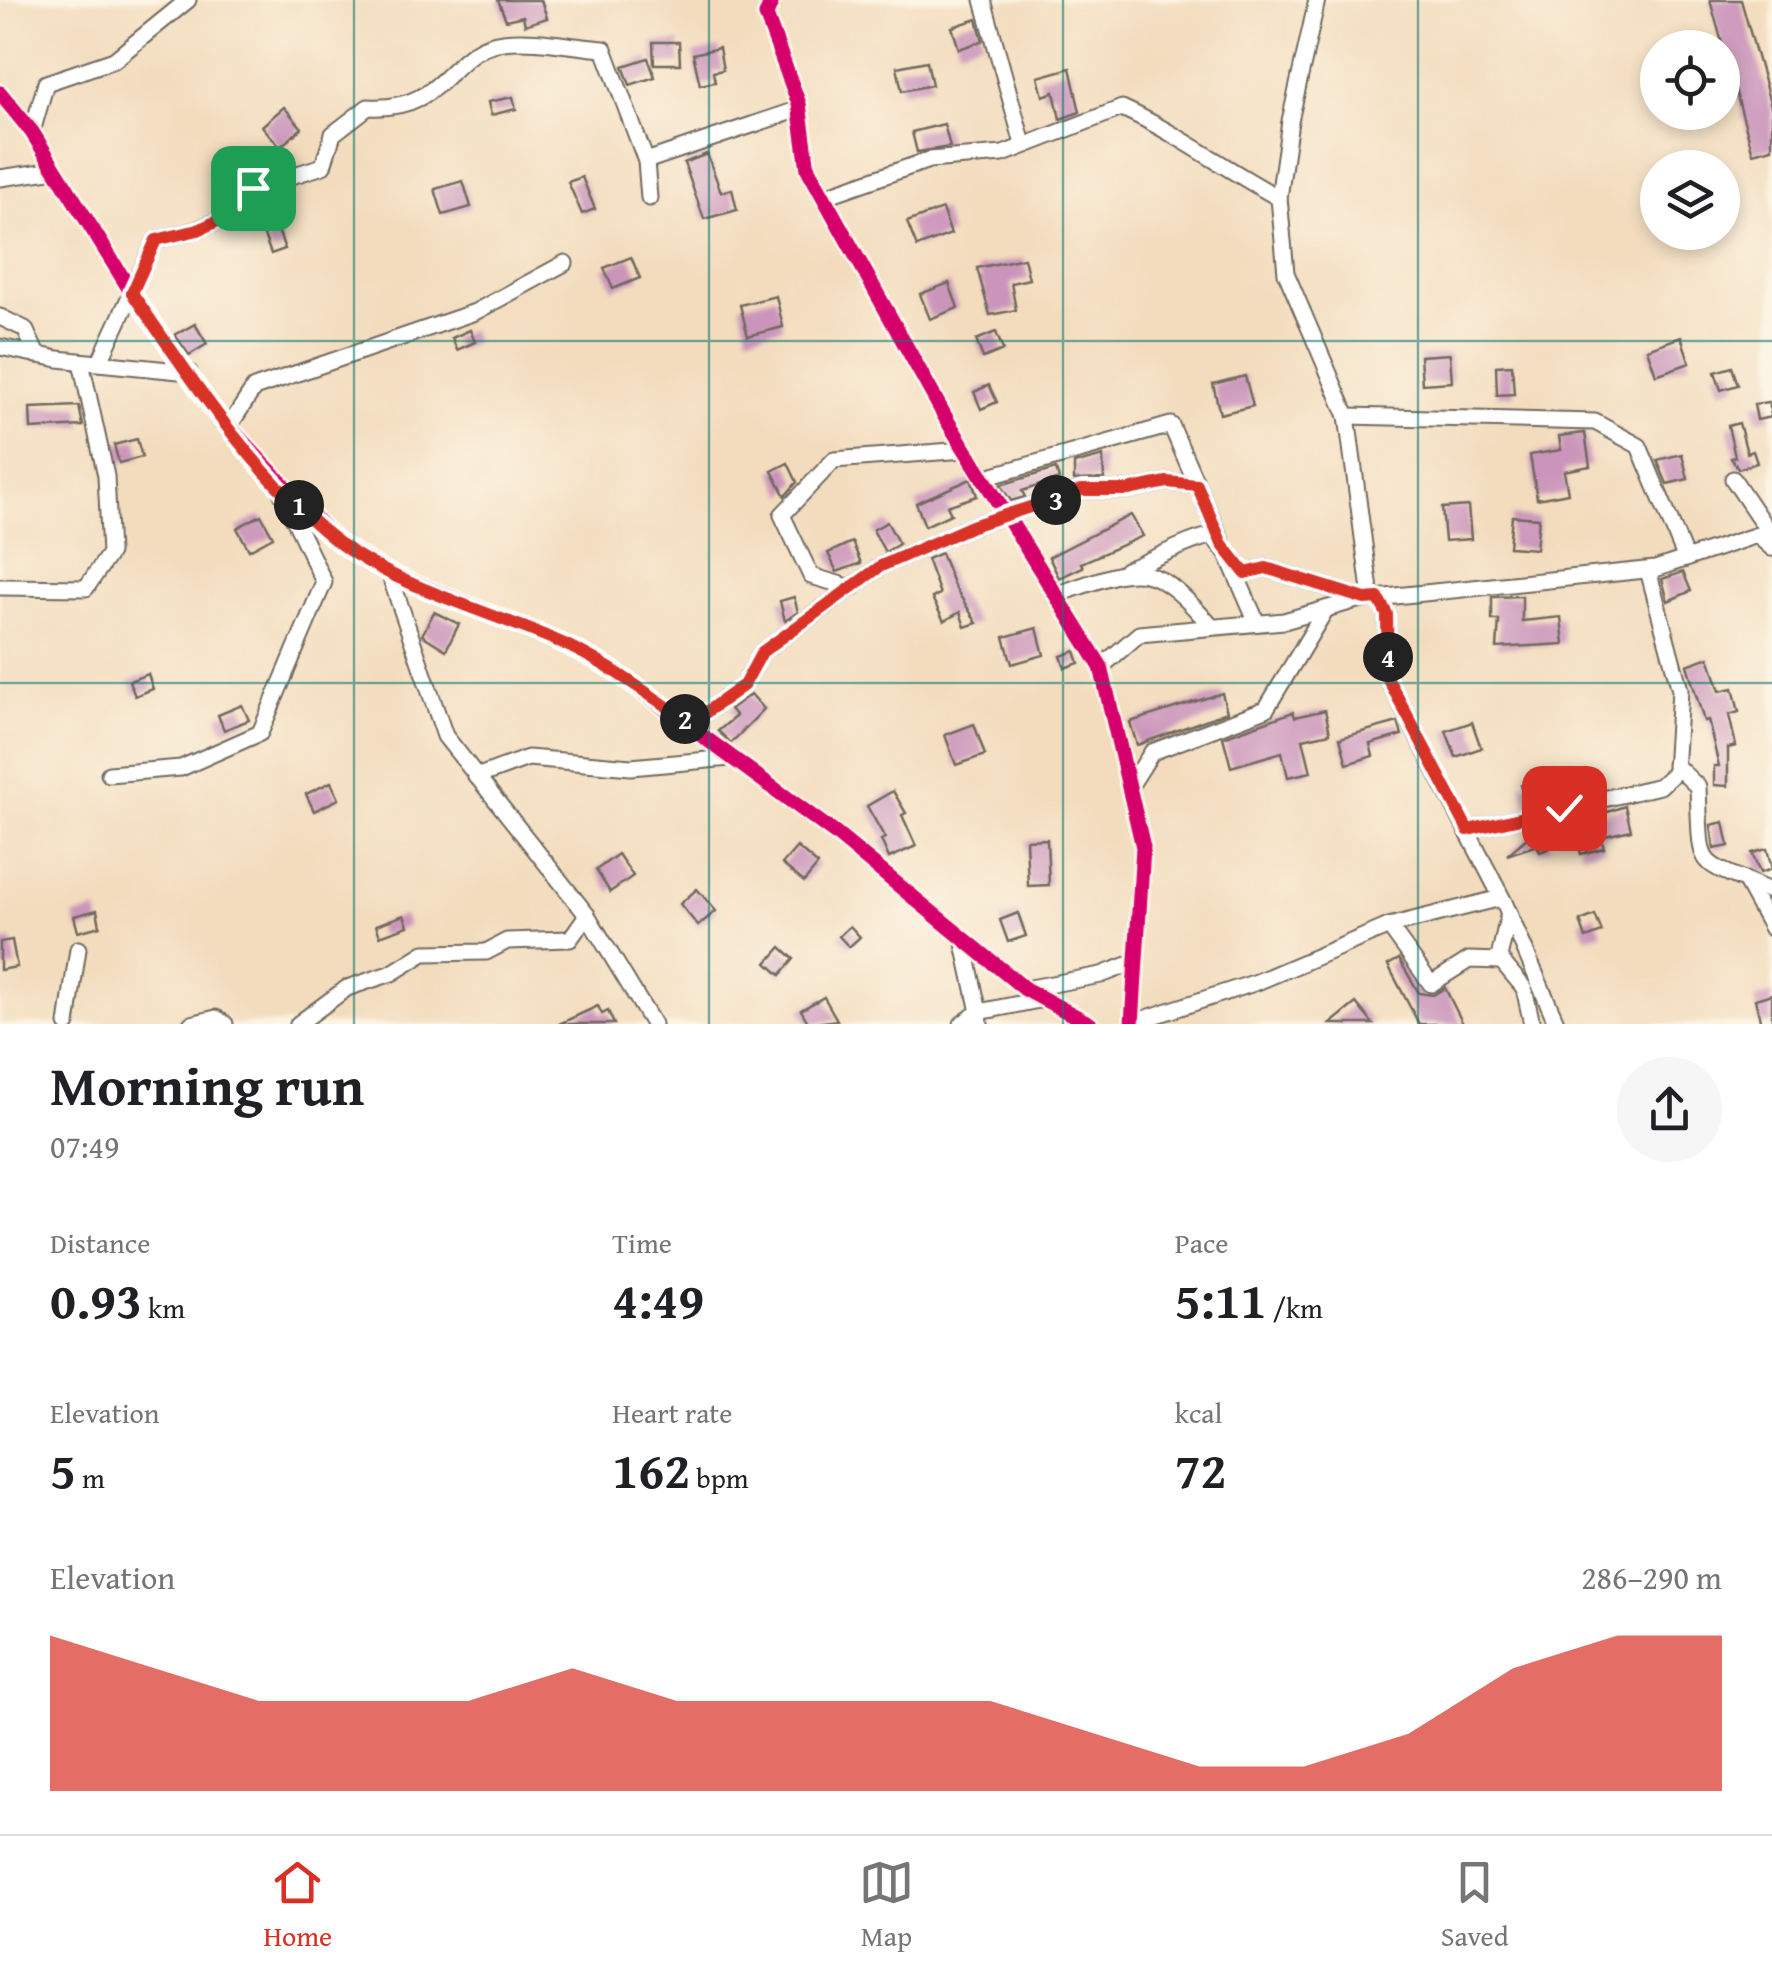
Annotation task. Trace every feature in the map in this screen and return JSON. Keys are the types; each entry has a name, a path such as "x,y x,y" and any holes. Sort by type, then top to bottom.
{"street":[{"path":"32,132 46,83 114,60 188,0"},
{"path":"772,0 766,14 799,109 808,169 966,450 1101,667 1143,848 1132,1024 1257,982 1389,926 1496,899"},
{"path":"982,0 1023,144"},
{"path":"1317,0 1290,121 1279,198 1286,273 1348,416 1371,598"},
{"path":"99,363 156,240 198,230 243,209 253,188 323,166 333,134 368,107 398,109 430,94 471,56 502,42 604,49 646,161 649,198"},
{"path":"0,93 32,132 132,293 228,428 336,540 389,572 556,640 610,668 691,723 730,758 836,834 1025,989 1090,1024"},
{"path":"823,197 929,160 1003,154 1122,108 1174,131 1215,164 1279,198"},
{"path":"646,161 799,109"},
{"path":"0,178 56,170"},
{"path":"228,428 254,388 475,312 565,263"},
{"path":"0,317 25,329 37,355"},
{"path":"0,347 81,362 189,372"},
{"path":"0,587 86,588 110,553 106,476 81,362"},
{"path":"1348,416 1595,422 1639,446 1686,558"},
{"path":"983,478 1171,425 1257,623"},
{"path":"852,588 811,576 782,515 834,460 966,450"},
{"path":"1733,480 1766,528 1772,548"},
{"path":"109,774 181,768 260,733 324,582 276,482"},
{"path":"691,723 744,685 762,652 881,566 972,526 1008,518 1082,490 1128,490 1167,482 1197,485"},
{"path":"1101,667 1139,634 1257,623 1371,598 1648,570 1757,535 1772,548"},
{"path":"1056,595 1181,550 1194,538 1212,536 1245,573 1266,568 1371,598 1387,614 1388,679 1509,912 1557,1024"},
{"path":"1126,570 1174,585 1212,627"},
{"path":"1468,830 1660,786 1675,772 1680,690 1648,570"},
{"path":"389,572 445,736 587,915 653,1024"},
{"path":"1129,788 1152,752 1266,709 1326,608"},
{"path":"476,778 528,758 631,767 730,758"},
{"path":"1676,764 1698,787 1696,828 1704,860 1722,876 1745,880 1772,892"},
{"path":"1745,880 1772,929"},
{"path":"1509,912 1502,961 1524,988 1532,1024"},
{"path":"303,1023 348,988 392,972 424,953 486,952 507,941 570,939 587,915"},
{"path":"1389,926 1432,984 1469,960 1502,961"},
{"path":"964,940 979,1018"},
{"path":"67,1024 78,949"},
{"path":"1025,989 1100,975 1135,962"},
{"path":"962,1024 1044,999"},
{"path":"190,1024 216,1018 224,1024"}],"building":[{"path":"498,0 541,0 547,18 525,25 523,16 506,20"},
{"path":"1710,0 1741,0 1772,110 1772,148 1753,153 1740,107 1740,30 1718,30"},
{"path":"977,19 983,41 959,49 952,27"},
{"path":"653,42 679,42 680,64 654,64"},
{"path":"719,48 723,70 713,72 715,82 700,85 693,54"},
{"path":"648,58 655,77 630,85 623,66"},
{"path":"927,61 932,85 902,91 897,67"},
{"path":"1070,68 1080,112 1060,119 1054,92 1043,96 1038,77"},
{"path":"513,97 516,109 491,115 488,102"},
{"path":"284,107 302,128 280,147 262,126"},
{"path":"944,124 950,147 917,152 912,132"},
{"path":"707,154 721,192 732,189 737,210 704,219 684,163"},
{"path":"582,177 595,209 582,214 568,182"},
{"path":"463,181 471,207 443,215 435,189"},
{"path":"942,209 951,234 917,247 907,222"},
{"path":"276,225 285,249 271,254 262,230"},
{"path":"631,257 640,278 613,289 604,268"},
{"path":"1024,258 1029,279 1011,283 1016,310 990,315 977,268"},
{"path":"949,283 958,308 930,319 920,294"},
{"path":"776,296 783,327 748,336 740,305"},
{"path":"195,324 207,344 189,355 175,335"},
{"path":"470,330 475,342 457,350 452,338"},
{"path":"996,332 1003,350 983,358 976,340"},
{"path":"1681,337 1690,363 1656,375 1647,349"},
{"path":"1450,354 1452,382 1422,384 1420,356"},
{"path":"1512,365 1514,394 1497,395 1496,366"},
{"path":"1732,367 1738,385 1721,390 1715,372"},
{"path":"1245,376 1253,406 1220,414 1213,384"},
{"path":"989,385 997,402 981,409 974,392"},
{"path":"1769,402 1771,417 1757,420 1754,404"},
{"path":"79,406 83,426 31,429 30,408"},
{"path":"1739,423 1747,453 1753,451 1757,463 1738,469 1731,458 1735,457 1728,426"},
{"path":"1585,433 1590,466 1564,471 1568,493 1537,499 1530,455 1561,450 1559,436"},
{"path":"137,439 142,457 119,463 114,445"},
{"path":"1682,454 1688,479 1667,484 1657,460"},
{"path":"1103,456 1104,479 1074,480 1074,464"},
{"path":"788,463 797,482 785,496 772,471"},
{"path":"1056,469 1059,479 1022,491 1025,497 1011,501 1000,485"},
{"path":"971,479 977,496 947,506 951,514 925,526 916,503"},
{"path":"1468,506 1471,539 1445,541 1442,508"},
{"path":"261,515 273,537 249,550 237,528"},
{"path":"1131,515 1143,536 1081,563 1083,567 1059,578 1049,557"},
{"path":"1512,516 1539,518 1536,549 1509,547"},
{"path":"887,522 899,544 885,552 873,530"},
{"path":"852,542 861,563 837,572 828,553"},
{"path":"941,553 954,586 977,623 965,627 960,612 944,621 932,598 940,594 927,559"},
{"path":"1683,572 1691,591 1668,601 1662,579"},
{"path":"1522,596 1522,621 1561,617 1564,644 1497,648 1499,620 1492,620 1492,597"},
{"path":"794,597 798,612 785,621 780,601"},
{"path":"434,612 459,624 446,650 422,635"},
{"path":"1037,628 1044,655 1012,664 1004,637"},
{"path":"1075,651 1079,663 1065,668 1061,656"},
{"path":"1709,657 1720,691 1733,688 1739,712 1729,715 1736,746 1728,748 1728,786 1714,785 1714,766 1719,766 1708,720 1704,721 1687,665"},
{"path":"148,674 153,689 135,696 129,681"},
{"path":"1222,693 1227,712 1137,745 1130,722"},
{"path":"751,694 764,709 731,743 718,731 736,716 730,709"},
{"path":"242,705 249,720 224,730 218,715"},
{"path":"1325,710 1330,733 1303,739 1311,772 1288,777 1282,752 1231,767 1223,737 1293,712 1295,717"},
{"path":"1398,722 1402,735 1370,744 1373,756 1347,764 1340,738"},
{"path":"1472,722 1481,748 1456,757 1446,731"},
{"path":"974,724 985,755 956,765 945,735"},
{"path":"1543,779 1549,800 1527,805 1521,785"},
{"path":"331,782 339,799 314,811 306,794"},
{"path":"893,791 906,813 902,815 916,846 889,858 881,840 885,838 867,806"},
{"path":"1625,806 1631,830 1601,837 1604,848 1581,854 1573,824"},
{"path":"1724,822 1729,846 1714,849 1711,825"},
{"path":"1542,825 1550,848 1540,852 1537,845 1507,855"},
{"path":"1047,839 1049,885 1028,886 1026,840"},
{"path":"797,847 818,865 804,882 782,864"},
{"path":"1767,849 1772,869 1760,873 1752,853"},
{"path":"618,854 633,876 610,892 596,870"},
{"path":"697,889 716,911 698,926 680,904"},
{"path":"97,910 100,926 78,932 74,916"},
{"path":"1018,913 1026,936 1008,942 1000,920"},
{"path":"404,915 408,926 380,936 376,925"},
{"path":"1595,915 1602,932 1586,938 1580,921"},
{"path":"850,926 860,937 849,947 839,936"},
{"path":"12,940 17,967 0,970 0,942"},
{"path":"781,947 794,959 780,975 767,963"},
{"path":"1399,959 1419,993 1433,995 1445,988 1463,1024 1419,1024 1388,965"},
{"path":"1772,994 1772,1024 1761,1024 1755,999"},
{"path":"824,997 837,1020 809,1024 801,1010"},
{"path":"1356,1003 1373,1024 1330,1024"},
{"path":"598,1006 602,1014 608,1011 614,1024 559,1024"}],"cycle path":[{"path":"772,0 766,15 799,104 808,169 948,422 1101,667 1143,847 1132,1024"},
{"path":"0,93 32,132 132,293 212,409 336,541 389,573 556,640 610,668 836,834 1025,989 1090,1024"}],"route":[{"path":"253,188 243,209 198,230 156,240 132,293 212,409 264,470 336,540 389,572 556,640 610,668 691,723 744,685 762,652 881,566 972,526 1008,518 1082,490 1128,490 1167,482 1197,485 1222,544 1245,573 1266,568 1365,599 1378,598 1387,614 1388,679 1468,830 1564,808"}]}
